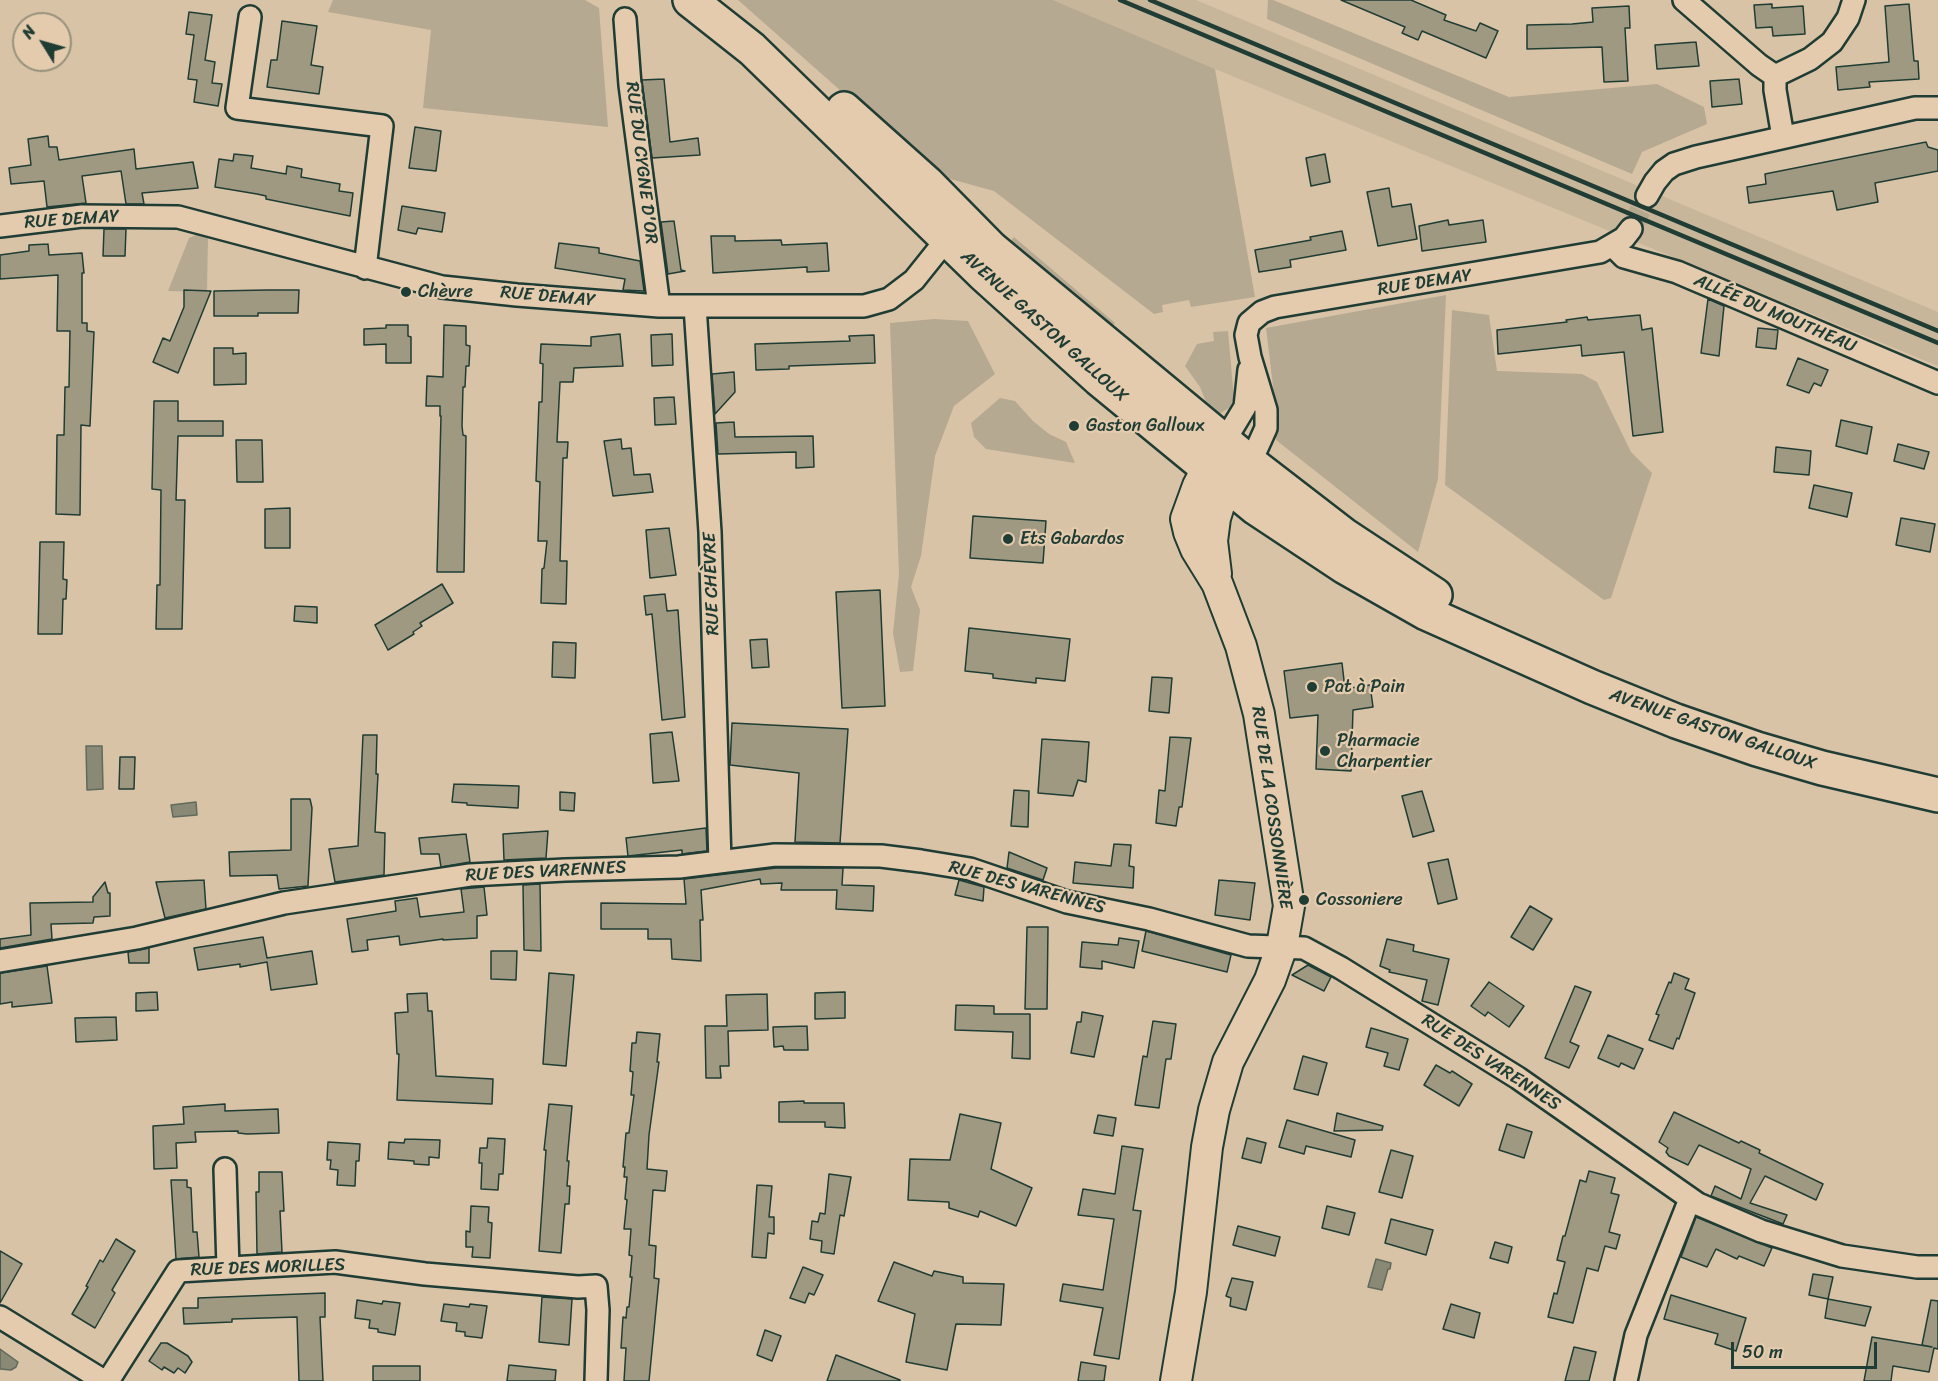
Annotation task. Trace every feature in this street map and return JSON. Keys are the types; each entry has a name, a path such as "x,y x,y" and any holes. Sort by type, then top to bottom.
{"main road":[{"name":"AVENUE GASTON GALLOUX","path":"690,0 752,49 955,230"},
{"name":"AVENUE GASTON GALLOUX","path":"718,0 920,177 955,230 1017,306 1099,379 1227,464 1344,535 1529,658 1665,717 1758,749 1822,768 1938,795"}],"street":[{"path":"1684,0 1759,65 1775,76"},
{"path":"1775,76 1810,59 1832,42 1848,18 1854,0"},
{"path":"250,17 237,108 382,126 365,268"},
{"name":"RUE DU CYGNE D'OR","path":"625,20 630,85 658,306"},
{"path":"1775,76 1775,90 1783,137"},
{"path":"1647,196 1660,175 1674,165 1696,157 1915,108 1938,108"},
{"name":"RUE DEMAY","path":"0,226 82,216 178,217 442,287 517,296 658,306 864,306 889,299 914,280 955,230"},
{"name":"RUE DEMAY","path":"1227,464 1257,448 1266,428 1266,410 1246,336 1249,323 1262,312 1275,307 1600,252 1624,238 1631,229"},
{"name":"ALLÉE DU MOUTHEAU","path":"1613,246 1624,257 1677,272 1938,383"},
{"name":"RUE CHÈVRE","path":"695,306 710,532 720,862"},
{"name":"RUE DEMAY","path":"1227,464 1245,407 1250,357"},
{"name":"RUE DE LA COSSONNIÈRE","path":"1176,1381 1191,1292 1214,1110 1228,1062 1270,980 1282,946 1289,906 1259,714 1241,646 1217,583 1212,541 1227,464"},
{"name":"RUE DES VARENNES","path":"0,961 137,938 284,903 470,875 679,867 775,855 881,856 911,859 970,869 1067,903 1149,919 1248,945 1304,948 1399,1003 1518,1078 1690,1199 1761,1231 1842,1256 1917,1267 1938,1267"},
{"path":"225,1169 228,1268"},
{"path":"1626,1381 1636,1335 1690,1199"},
{"name":"RUE DES MORILLES","path":"106,1381 178,1271 335,1262 425,1274 578,1287 596,1286 598,1310 596,1381"},
{"path":"0,1317 106,1381"}],"shaded area":[{"path":"333,0 585,0 599,8 608,127 423,108 431,30 328,12"},
{"path":"738,0 1053,0 1215,69 1255,297 1191,307 1189,300 1162,305 1163,312 1154,314 994,191 936,175"},
{"path":"1053,0 1196,0 1938,312 1938,366 1215,69"},
{"path":"1268,0 1273,0 1509,97 1657,84 1704,107 1707,124 1642,152 1632,174 1267,19"},
{"path":"196,235 208,238 207,292 168,291 189,238"},
{"path":"1014,237 1115,323 1108,330 1008,244"},
{"path":"1446,295 1438,479 1418,552 1276,440 1273,386 1266,328"},
{"path":"1452,310 1489,315 1497,371 1582,374 1597,382 1631,452 1652,473 1611,598 1604,600 1445,485"},
{"path":"934,319 968,321 995,374 954,406 935,456 921,556 911,587 920,610 913,671 900,672 893,633 899,574 890,323"},
{"path":"1228,331 1234,399 1229,408 1219,414 1208,407 1200,387 1185,366 1197,344 1214,341 1213,332"},
{"path":"1000,398 1015,401 1033,421 1049,434 1066,442 1075,463 986,449 974,437 971,423"},
{"path":"86,746 102,746 103,789 87,790"},
{"path":"196,802 197,815 173,817 171,805"},
{"path":"1376,1259 1391,1263 1382,1290 1368,1287"},
{"path":"0,1349 18,1362 16,1367 11,1370 0,1369"}],"building":[{"path":"1341,0 1411,0 1446,15 1444,20 1476,31 1480,23 1498,31 1486,58 1422,31 1418,40 1402,33 1405,27"},
{"path":"1772,4 1772,8 1803,6 1805,34 1773,36 1772,27 1756,28 1754,5"},
{"path":"1909,4 1914,61 1918,61 1919,79 1869,82 1870,87 1838,90 1836,67 1889,62 1885,6"},
{"path":"1629,6 1630,28 1625,28 1628,81 1604,82 1602,47 1527,49 1527,25 1593,22 1592,8"},
{"path":"189,12 212,15 205,60 215,62 212,83 222,84 218,106 194,102 197,80 188,79 194,35 186,34"},
{"path":"282,21 317,26 311,65 323,67 319,94 267,87 271,60 277,60"},
{"path":"1696,42 1699,66 1657,69 1655,45"},
{"path":"664,79 670,142 698,138 700,155 652,158 642,80"},
{"path":"1739,79 1742,104 1712,107 1710,81"},
{"path":"415,127 441,131 436,171 409,168"},
{"path":"48,136 49,147 57,147 59,160 134,149 136,169 193,162 198,188 142,193 144,204 126,204 121,171 82,176 86,203 47,207 44,181 11,184 9,168 31,165 28,139"},
{"path":"1926,142 1928,147 1938,150 1938,171 1875,183 1878,202 1837,210 1833,191 1749,203 1747,187 1766,184 1765,174"},
{"path":"234,154 253,156 251,168 286,174 287,166 302,169 301,177 340,184 339,191 353,193 350,216 266,199 266,196 257,194 215,187 219,159 233,161"},
{"path":"1325,154 1330,182 1311,186 1306,158"},
{"path":"1389,188 1392,207 1411,204 1417,239 1378,246 1367,192"},
{"path":"402,206 445,213 442,232 418,228 416,234 398,230"},
{"path":"1448,220 1449,225 1483,220 1486,242 1422,251 1419,226"},
{"path":"674,221 681,270 685,271 668,274 661,222"},
{"path":"104,229 126,229 125,256 103,256"},
{"path":"1342,231 1346,250 1290,260 1291,267 1259,272 1255,250 1311,240 1310,237"},
{"path":"711,236 735,236 735,241 781,240 782,245 827,243 829,271 807,272 807,267 713,273"},
{"path":"559,243 599,248 599,253 640,261 644,291 623,290 625,279 555,268"},
{"path":"48,244 49,255 82,253 84,273 82,273 82,323 87,323 87,331 94,332 90,426 81,425 80,515 56,514 57,435 64,435 65,387 69,387 70,331 57,331 58,275 0,279 0,255 29,251 29,245"},
{"path":"184,290 211,291 178,373 153,362 163,338 170,341 184,307"},
{"path":"299,290 298,313 214,316 214,291"},
{"path":"1708,299 1724,306 1719,356 1701,353"},
{"path":"1640,315 1642,330 1652,328 1663,432 1633,436 1624,352 1582,356 1581,345 1498,354 1497,330 1567,322 1566,320 1587,317 1588,320"},
{"path":"386,325 408,325 408,336 411,337 411,363 386,363 386,344 364,345 364,329 386,328"},
{"path":"444,325 466,326 466,345 470,346 469,366 466,366 465,387 463,387 462,426 463,435 466,436 464,572 437,572 441,416 440,406 426,406 427,376 443,377"},
{"path":"1758,328 1778,330 1776,349 1756,347"},
{"path":"620,334 623,366 574,368 573,382 560,382 557,442 568,442 567,458 563,458 560,561 567,561 566,604 541,603 542,569 547,541 538,541 540,482 536,481 539,402 542,402 541,344 591,346 591,337"},
{"path":"672,334 673,365 652,366 651,335"},
{"path":"874,335 875,363 789,366 789,369 756,370 755,344 850,341 849,336"},
{"path":"214,348 233,348 233,354 246,353 246,384 214,385"},
{"path":"1798,358 1828,370 1821,386 1814,383 1809,393 1787,385"},
{"path":"734,372 735,392 715,414 712,374"},
{"path":"674,397 676,424 655,425 654,398"},
{"path":"154,401 178,401 178,421 223,421 223,436 178,436 176,500 185,500 182,629 156,629 157,585 160,585 161,490 152,489"},
{"path":"1841,420 1872,427 1867,454 1836,446"},
{"path":"734,422 735,437 813,436 814,467 796,468 796,452 718,454 716,423"},
{"path":"621,439 622,449 631,448 634,475 650,474 653,492 613,496 604,441"},
{"path":"236,440 262,440 263,482 237,482"},
{"path":"1898,444 1929,452 1924,469 1894,461"},
{"path":"1776,447 1811,451 1809,475 1774,472"},
{"path":"1814,485 1852,493 1847,517 1809,508"},
{"path":"290,508 290,548 265,548 265,509"},
{"name":"Ets Gabardos","path":"973,516 1046,521 1043,563 970,558"},
{"path":"1901,518 1935,524 1930,552 1896,545"},
{"path":"669,528 676,575 650,578 646,530"},
{"path":"40,542 64,542 63,579 67,580 66,599 63,599 62,634 38,634"},
{"path":"442,584 453,603 420,623 422,626 413,632 414,634 388,650 375,625"},
{"path":"880,590 885,706 842,708 836,592"},
{"path":"665,594 667,611 678,610 685,717 662,720 652,614 646,615 644,596"},
{"path":"295,606 317,607 317,623 294,621"},
{"path":"969,628 1070,639 1065,681 1036,678 1036,683 993,678 993,674 965,671"},
{"path":"767,639 769,667 752,668 750,640"},
{"path":"553,642 576,643 575,678 552,677"},
{"path":"1342,663 1345,689 1370,685 1373,707 1353,710 1351,771 1316,769 1318,715 1290,718 1284,671"},
{"path":"1152,677 1172,678 1169,713 1149,711"},
{"path":"732,723 848,729 840,843 795,842 799,773 730,765"},
{"path":"672,732 679,781 653,783 650,734"},
{"path":"363,735 377,735 376,774 378,774 375,832 385,833 384,875 335,882 329,849 358,846"},
{"path":"1170,737 1191,738 1182,807 1179,807 1176,826 1156,823 1159,790 1165,791"},
{"path":"1042,739 1089,742 1086,782 1078,780 1073,796 1038,793"},
{"path":"120,757 135,757 134,789 119,789"},
{"path":"454,784 519,786 518,808 452,802"},
{"path":"1014,790 1029,791 1028,827 1011,826"},
{"path":"1422,791 1434,831 1413,837 1402,796"},
{"path":"560,792 575,793 574,811 560,810"},
{"path":"291,799 310,799 312,808 308,886 279,889 277,875 230,876 229,852 291,850"},
{"path":"706,828 707,851 682,854 682,850 628,856 626,838"},
{"path":"548,831 546,858 504,860 503,834"},
{"path":"466,834 470,862 441,867 439,854 421,854 419,838"},
{"path":"1114,844 1131,845 1129,866 1134,867 1133,888 1073,883 1075,862 1111,866"},
{"path":"1009,852 1047,868 1043,880 1007,868"},
{"path":"1448,859 1457,899 1438,904 1428,863"},
{"path":"776,868 843,868 842,885 874,886 873,911 836,909 837,890 781,890 782,883 761,884 760,879 701,890 703,920 700,920 701,961 672,959 671,939 648,939 648,929 601,929 601,903 686,904 684,879"},
{"path":"204,880 206,909 165,918 156,882"},
{"path":"959,880 984,887 983,901 955,895"},
{"path":"1219,880 1255,883 1250,920 1215,915"},
{"path":"105,882 108,893 110,893 110,916 94,917 93,923 51,924 52,939 0,948 0,939 31,935 30,903 93,902 93,897"},
{"path":"540,884 541,951 524,950 523,885"},
{"path":"484,887 487,915 477,916 477,938 443,939 400,945 399,936 367,940 368,950 352,952 347,919 396,911 395,901 417,898 420,917 464,912 461,889"},
{"path":"1530,906 1552,919 1533,950 1511,937"},
{"path":"1027,927 1048,927 1047,1009 1025,1009"},
{"path":"1146,931 1231,955 1227,972 1142,951"},
{"path":"263,937 267,958 312,951 317,984 271,990 267,962 240,967 240,964 198,970 194,948"},
{"path":"1119,938 1139,941 1134,968 1102,961 1102,969 1080,967 1082,942 1118,945"},
{"path":"1387,939 1414,945 1413,951 1449,959 1438,1005 1422,1001 1427,980 1389,972 1390,970 1380,966"},
{"path":"149,948 149,963 129,963 128,952"},
{"path":"491,951 517,951 516,980 491,979"},
{"path":"1308,965 1331,977 1324,991 1292,975"},
{"path":"47,966 52,1003 12,1007 12,1002 0,1004 0,973"},
{"path":"549,973 574,975 566,1066 543,1064"},
{"path":"1674,973 1689,979 1685,989 1695,993 1679,1039 1677,1038 1673,1049 1649,1040 1659,1015 1656,1014"},
{"path":"1489,982 1524,1006 1509,1027 1488,1012 1485,1016 1471,1006"},
{"path":"1575,986 1591,992 1570,1042 1579,1046 1569,1068 1545,1058"},
{"path":"157,992 158,1010 136,1011 136,993"},
{"path":"845,992 845,1018 815,1019 815,993"},
{"path":"427,993 428,1011 432,1011 436,1076 493,1079 492,1104 397,1100 399,1054 397,1054 395,1013 408,1012 407,994"},
{"path":"767,994 768,1030 728,1031 729,1066 720,1066 721,1078 706,1078 705,1026 727,1026 726,995"},
{"path":"956,1005 994,1006 994,1014 1030,1014 1030,1059 1012,1058 1013,1032 955,1030"},
{"path":"1082,1012 1103,1016 1094,1057 1071,1053 1077,1022 1081,1022"},
{"path":"116,1017 117,1040 76,1042 75,1018"},
{"path":"1153,1021 1176,1024 1171,1059 1166,1059 1159,1108 1135,1105 1143,1056 1147,1057"},
{"path":"807,1026 808,1050 784,1050 783,1046 774,1047 773,1027"},
{"path":"1371,1028 1408,1039 1399,1070 1384,1066 1388,1053 1366,1047"},
{"path":"637,1032 660,1034 647,1169 667,1171 665,1191 653,1190 649,1245 656,1246 654,1278 659,1279 649,1381 624,1381 626,1348 621,1348 623,1317 626,1318 627,1307 629,1307 632,1256 629,1255 631,1229 624,1229 627,1177 624,1177 625,1167 623,1167 626,1133 629,1133 634,1095 631,1095 633,1072 630,1071 632,1043 636,1043"},
{"path":"1608,1035 1643,1049 1634,1069 1621,1063 1619,1067 1598,1058"},
{"path":"1303,1056 1327,1063 1318,1095 1294,1089"},
{"path":"1436,1065 1450,1073 1452,1071 1472,1084 1459,1106 1424,1085"},
{"path":"804,1101 804,1103 844,1103 845,1128 825,1127 825,1122 779,1122 779,1102"},
{"path":"225,1104 225,1111 278,1109 279,1133 195,1132 196,1142 176,1143 177,1168 154,1169 153,1126 184,1124 183,1107"},
{"path":"549,1104 572,1106 567,1161 569,1161 567,1186 570,1186 569,1204 565,1204 561,1253 539,1251 546,1150 544,1150"},
{"path":"1674,1112 1739,1143 1741,1141 1760,1150 1759,1153 1823,1184 1816,1200 1765,1176 1750,1203 1787,1215 1783,1224 1711,1196 1715,1186 1741,1199 1751,1169 1699,1145 1688,1165 1669,1156 1666,1152 1668,1148 1659,1142"},
{"path":"1337,1113 1383,1126 1382,1130 1334,1131"},
{"path":"960,1114 1001,1123 991,1169 1032,1188 1016,1226 980,1211 978,1217 949,1208 949,1202 908,1200 910,1159 950,1160"},
{"path":"1098,1115 1116,1118 1113,1136 1094,1133"},
{"path":"1287,1120 1355,1140 1351,1157 1306,1146 1304,1154 1279,1147"},
{"path":"1507,1124 1532,1132 1524,1158 1499,1150"},
{"path":"488,1138 505,1139 503,1174 499,1174 498,1190 481,1189 480,1148 487,1148"},
{"path":"1247,1138 1266,1143 1261,1163 1242,1158"},
{"path":"405,1139 440,1140 439,1158 429,1157 429,1165 388,1159 389,1142 404,1143"},
{"path":"328,1142 360,1144 359,1161 356,1161 355,1186 337,1185 338,1170 330,1169 331,1160 327,1160"},
{"path":"1122,1146 1143,1149 1133,1210 1141,1211 1119,1359 1094,1355 1103,1308 1060,1301 1063,1284 1103,1290 1114,1219 1078,1215 1083,1189 1115,1194"},
{"path":"1391,1150 1413,1156 1402,1198 1379,1192"},
{"path":"1589,1171 1615,1178 1611,1193 1619,1195 1609,1232 1620,1235 1616,1249 1605,1246 1598,1271 1587,1268 1573,1323 1548,1317 1554,1293 1557,1294 1565,1262 1557,1260 1563,1236 1565,1236 1580,1180 1586,1182"},
{"path":"259,1172 282,1172 284,1211 280,1211 282,1252 257,1254 256,1192 259,1192"},
{"path":"829,1174 851,1177 844,1216 840,1215 834,1254 821,1252 822,1241 810,1239 812,1221 818,1222 820,1213 825,1214"},
{"path":"171,1180 187,1180 187,1187 191,1188 193,1232 197,1232 199,1257 176,1259"},
{"path":"757,1185 772,1186 769,1217 774,1217 774,1234 768,1233 766,1258 752,1257"},
{"path":"471,1206 489,1207 488,1222 492,1223 490,1258 472,1257 473,1247 466,1247 466,1231 470,1232"},
{"path":"1327,1206 1355,1213 1349,1235 1322,1228"},
{"path":"1696,1217 1772,1248 1764,1266 1739,1256 1737,1259 1716,1249 1707,1267 1681,1257"},
{"path":"1391,1219 1433,1230 1426,1255 1385,1243"},
{"path":"1238,1226 1280,1237 1275,1256 1233,1245"},
{"path":"116,1239 135,1251 112,1290 115,1293 95,1328 72,1314 100,1260 103,1262"},
{"path":"1495,1242 1512,1247 1508,1263 1490,1258"},
{"path":"0,1251 22,1264 0,1303"},
{"path":"894,1262 932,1276 934,1271 963,1277 963,1283 1004,1284 1001,1325 956,1324 947,1370 906,1362 915,1314 878,1301"},
{"path":"803,1267 823,1275 814,1295 809,1293 805,1303 790,1298"},
{"path":"1813,1274 1833,1277 1828,1299 1809,1295"},
{"path":"1232,1278 1253,1282 1246,1310 1230,1306 1231,1298 1226,1296"},
{"path":"325,1293 325,1317 320,1317 323,1381 299,1381 297,1317 232,1319 232,1322 184,1324 183,1308 198,1308 198,1298"},
{"path":"1671,1295 1746,1318 1736,1351 1715,1344 1718,1334 1664,1319"},
{"path":"542,1297 572,1299 569,1345 539,1342"},
{"path":"1828,1299 1871,1307 1865,1326 1825,1318"},
{"path":"357,1300 382,1304 383,1301 400,1303 395,1335 369,1328 370,1320 355,1318"},
{"path":"1931,1300 1938,1301 1938,1349 1934,1348 1929,1372 1893,1366 1891,1381 1864,1381 1872,1337 1932,1347 1922,1345"},
{"path":"444,1304 469,1307 470,1304 487,1306 482,1338 465,1336 465,1332 456,1331 457,1323 441,1321"},
{"path":"1451,1304 1480,1313 1474,1338 1443,1329"},
{"path":"765,1330 781,1336 772,1361 757,1355"},
{"path":"161,1343 167,1343 188,1356 192,1362 185,1373 178,1368 174,1373 164,1367 162,1370 149,1361"},
{"path":"1574,1347 1596,1352 1589,1381 1565,1381"},
{"path":"836,1355 900,1380 900,1381 827,1381"},
{"path":"1081,1362 1106,1366 1104,1381 1078,1381"},
{"path":"509,1365 556,1370 555,1381 507,1381"},
{"path":"373,1366 420,1366 420,1381 373,1381"}],"tunnel":[{"path":"1631,229 1647,196"}],"railway":[{"path":"1120,0 1938,343"},
{"path":"1150,0 1938,331"}],"place":[{"name":"Chèvre","path":"406,292"},
{"name":"Gaston Galloux","path":"1074,426"},
{"name":"Ets Gabardos","path":"1008,539"},
{"name":"Pat à Pain","path":"1312,687"},
{"name":"Pharmacie Charpentier","path":"1325,751"},
{"name":"Cossoniere","path":"1304,900"}]}
